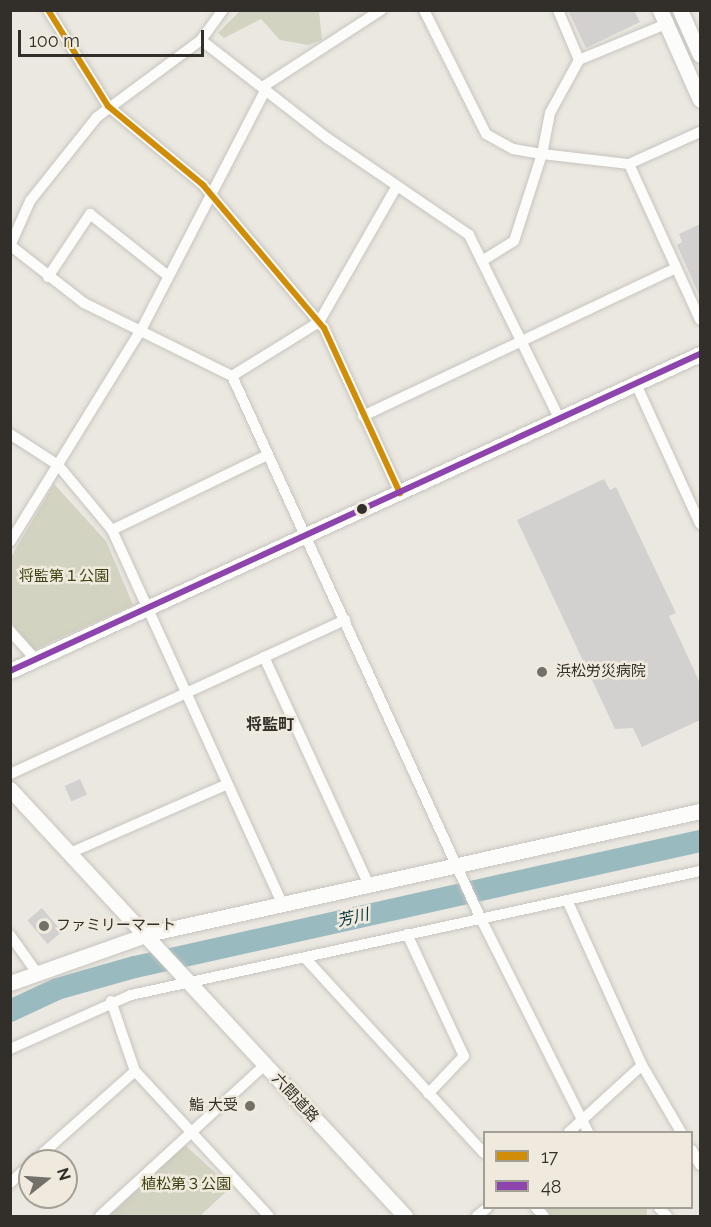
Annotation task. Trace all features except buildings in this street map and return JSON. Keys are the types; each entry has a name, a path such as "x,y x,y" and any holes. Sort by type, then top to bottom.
{"street":[{"path":"48,10 108,106 211,194 320,322 400,493"},
{"path":"223,10 201,40 108,106 58,161 30,201 11,246 84,303 142,328 232,376 267,455 308,536 479,916 579,1123 587,1131"},
{"path":"10,542 142,328 167,275 265,87 381,10"},
{"path":"424,10 486,134 513,149 629,164 700,132"},
{"path":"558,10 579,60"},
{"path":"684,12 700,55"},
{"path":"484,260 514,241 542,154 550,113 579,60 663,17 700,100"},
{"path":"201,40 397,186 469,235 484,260 559,418"},
{"path":"629,164 700,320"},
{"path":"232,376 320,322 397,186"},
{"path":"48,277 90,214 167,275"},
{"path":"363,416 676,268"},
{"path":"10,670 148,610 700,354"},
{"path":"636,384 700,524"},
{"path":"10,434 58,465 112,530 283,906"},
{"path":"112,530 267,455"},
{"path":"10,774 345,620"},
{"path":"10,632 35,659"},
{"path":"264,657 369,885"},
{"path":"70,853 226,785"},
{"path":"10,789 153,939"},
{"path":"10,983 35,970 283,906 369,885 458,869 700,811"},
{"path":"10,1049 111,1001 189,980 306,959 479,916 567,900 700,871"},
{"path":"567,900 642,1065 680,1131"},
{"path":"407,934 465,1059 428,1094"},
{"path":"10,935 35,970"},
{"name":"六間道路","path":"153,939 265,1065 405,1216"},
{"path":"306,959 483,1152"},
{"path":"111,1001 135,1071 269,1216"},
{"path":"100,1216 265,1065"},
{"path":"570,1131 642,1065"},
{"path":"47,1149 135,1071"}],"green space":[{"path":"240,11 319,11 322,40 308,45 280,40 261,19 224,38 218,33"},
{"name":"将監第１公園","path":"54,484 106,541 133,605 34,650 11,622 11,557"},
{"name":"植松第３公園","path":"184,1144 231,1187 200,1216 109,1216"},
{"path":"547,1209 647,1209 647,1216 547,1216"}],"waterway":[{"name":"芳川","path":"10,1011 57,989 135,967 700,841"}],"transit line":[{"name":"17","path":"48,10 108,106 203,185 324,328 400,493"},
{"name":"48","path":"10,671 700,354"}],"place":[{"name":"浜松労災病院","path":"542,672"},
{"name":"ファミリーマート","path":"44,926"},
{"name":"鮨 大受","path":"250,1106"}],"district":[{"name":"将監町","path":"270,725"}]}
